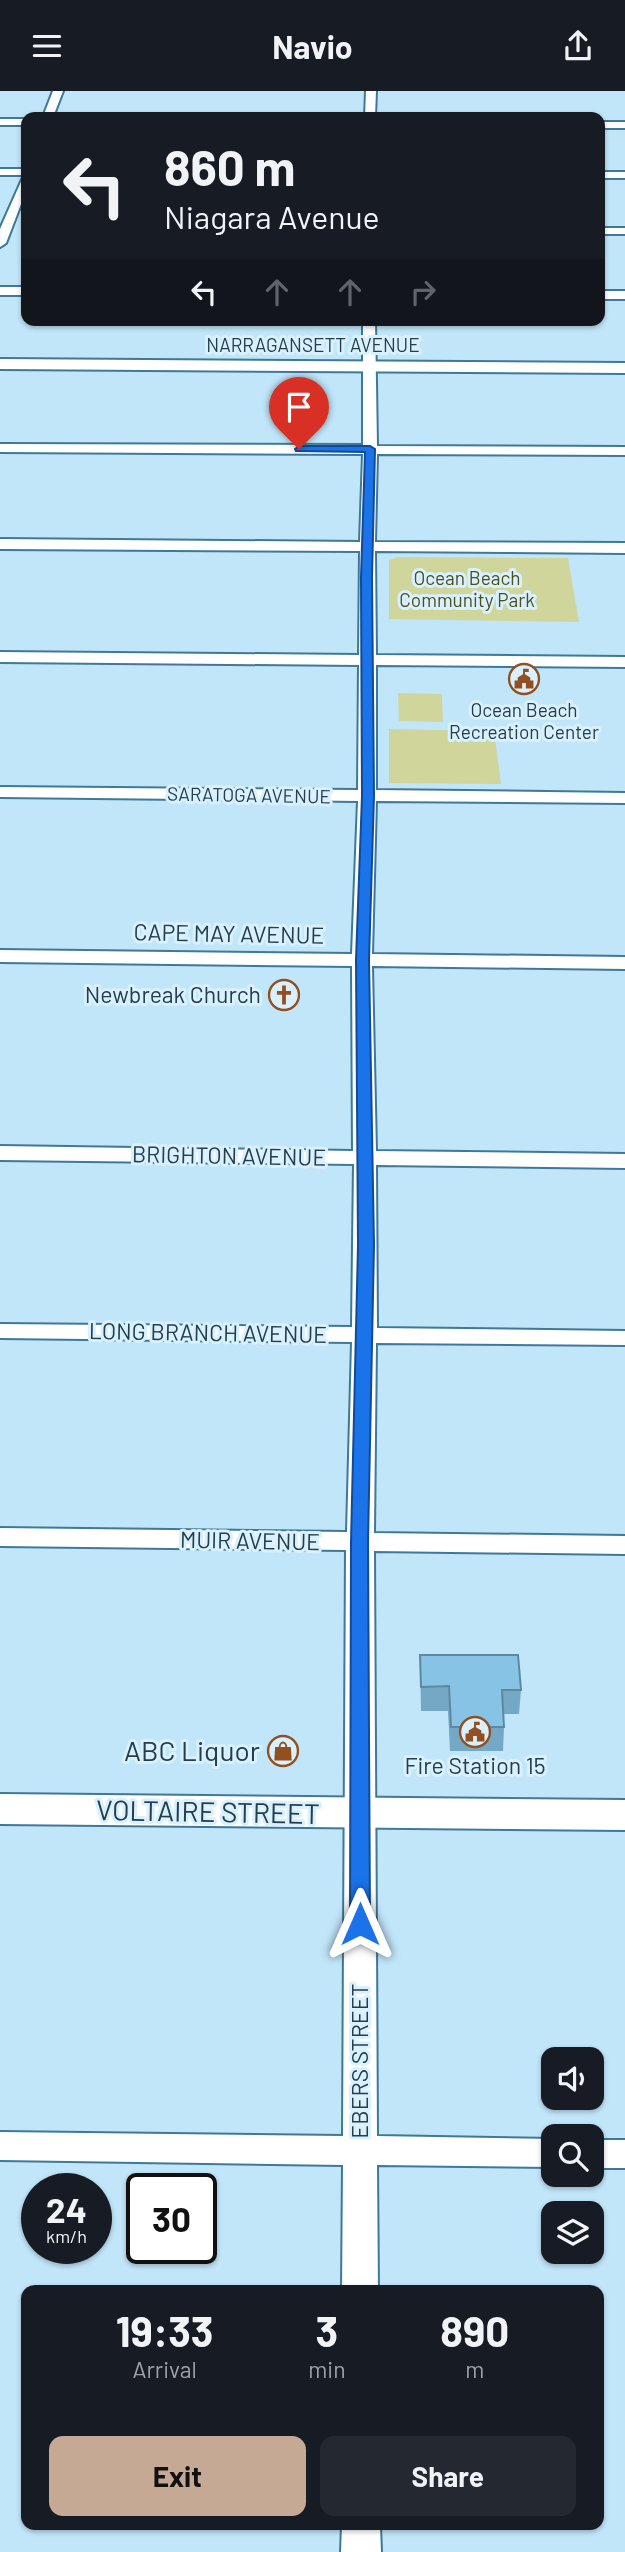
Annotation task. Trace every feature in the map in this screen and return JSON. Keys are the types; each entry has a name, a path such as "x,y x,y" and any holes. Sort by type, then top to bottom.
{"street":[{"path":"50,112 58,91"},
{"path":"370,112 371,91"},
{"path":"0,122 21,122"},
{"path":"605,125 625,125"},
{"path":"0,172 21,172"},
{"path":"605,175 625,175"},
{"path":"0,243 21,192"},
{"path":"605,231 625,231"},
{"path":"0,291 21,291"},
{"path":"605,295 625,295"},
{"name":"EBERS STREET","path":"360,2285 359,1542 366,1245 362,960 368,796 369,326"},
{"name":"NARRAGANSETT AVENUE","path":"0,364 625,368"},
{"path":"0,448 625,451"},
{"path":"0,544 625,548"},
{"path":"0,657 625,662"},
{"name":"SARATOGA AVENUE","path":"0,792 625,798"},
{"name":"CAPE MAY AVENUE","path":"0,956 625,963"},
{"name":"BRIGHTON AVENUE","path":"0,1153 625,1161"},
{"name":"LONG BRANCH AVENUE","path":"0,1331 625,1338"},
{"name":"MUIR AVENUE","path":"0,1538 625,1545"},
{"name":"VOLTAIRE STREET","path":"0,1809 625,1815"},
{"path":"0,2146 541,2153"},
{"path":"604,2154 625,2154"},
{"path":"361,2530 361,2552"}],"green space":[{"name":"Ocean Beach Community Park","path":"398,557 568,558 579,622 389,619 389,560"},
{"path":"398,693 442,694 443,722 399,721"},
{"path":"389,729 494,731 501,784 389,783"}],"building":[{"path":"420,1655 518,1655 521,1690 502,1690 504,1727 451,1727 449,1686 421,1687"}],"place":[{"name":"Ocean Beach Recreation Center","path":"524,679"},
{"name":"Newbreak Church","path":"284,995"},
{"name":"Fire Station 15","path":"475,1732"},
{"name":"ABC Liquor","path":"283,1751"}],"route":[{"path":"299,449 370,449 366,577 368,796 362,960 366,1245 359,1542 360,1924"}]}
